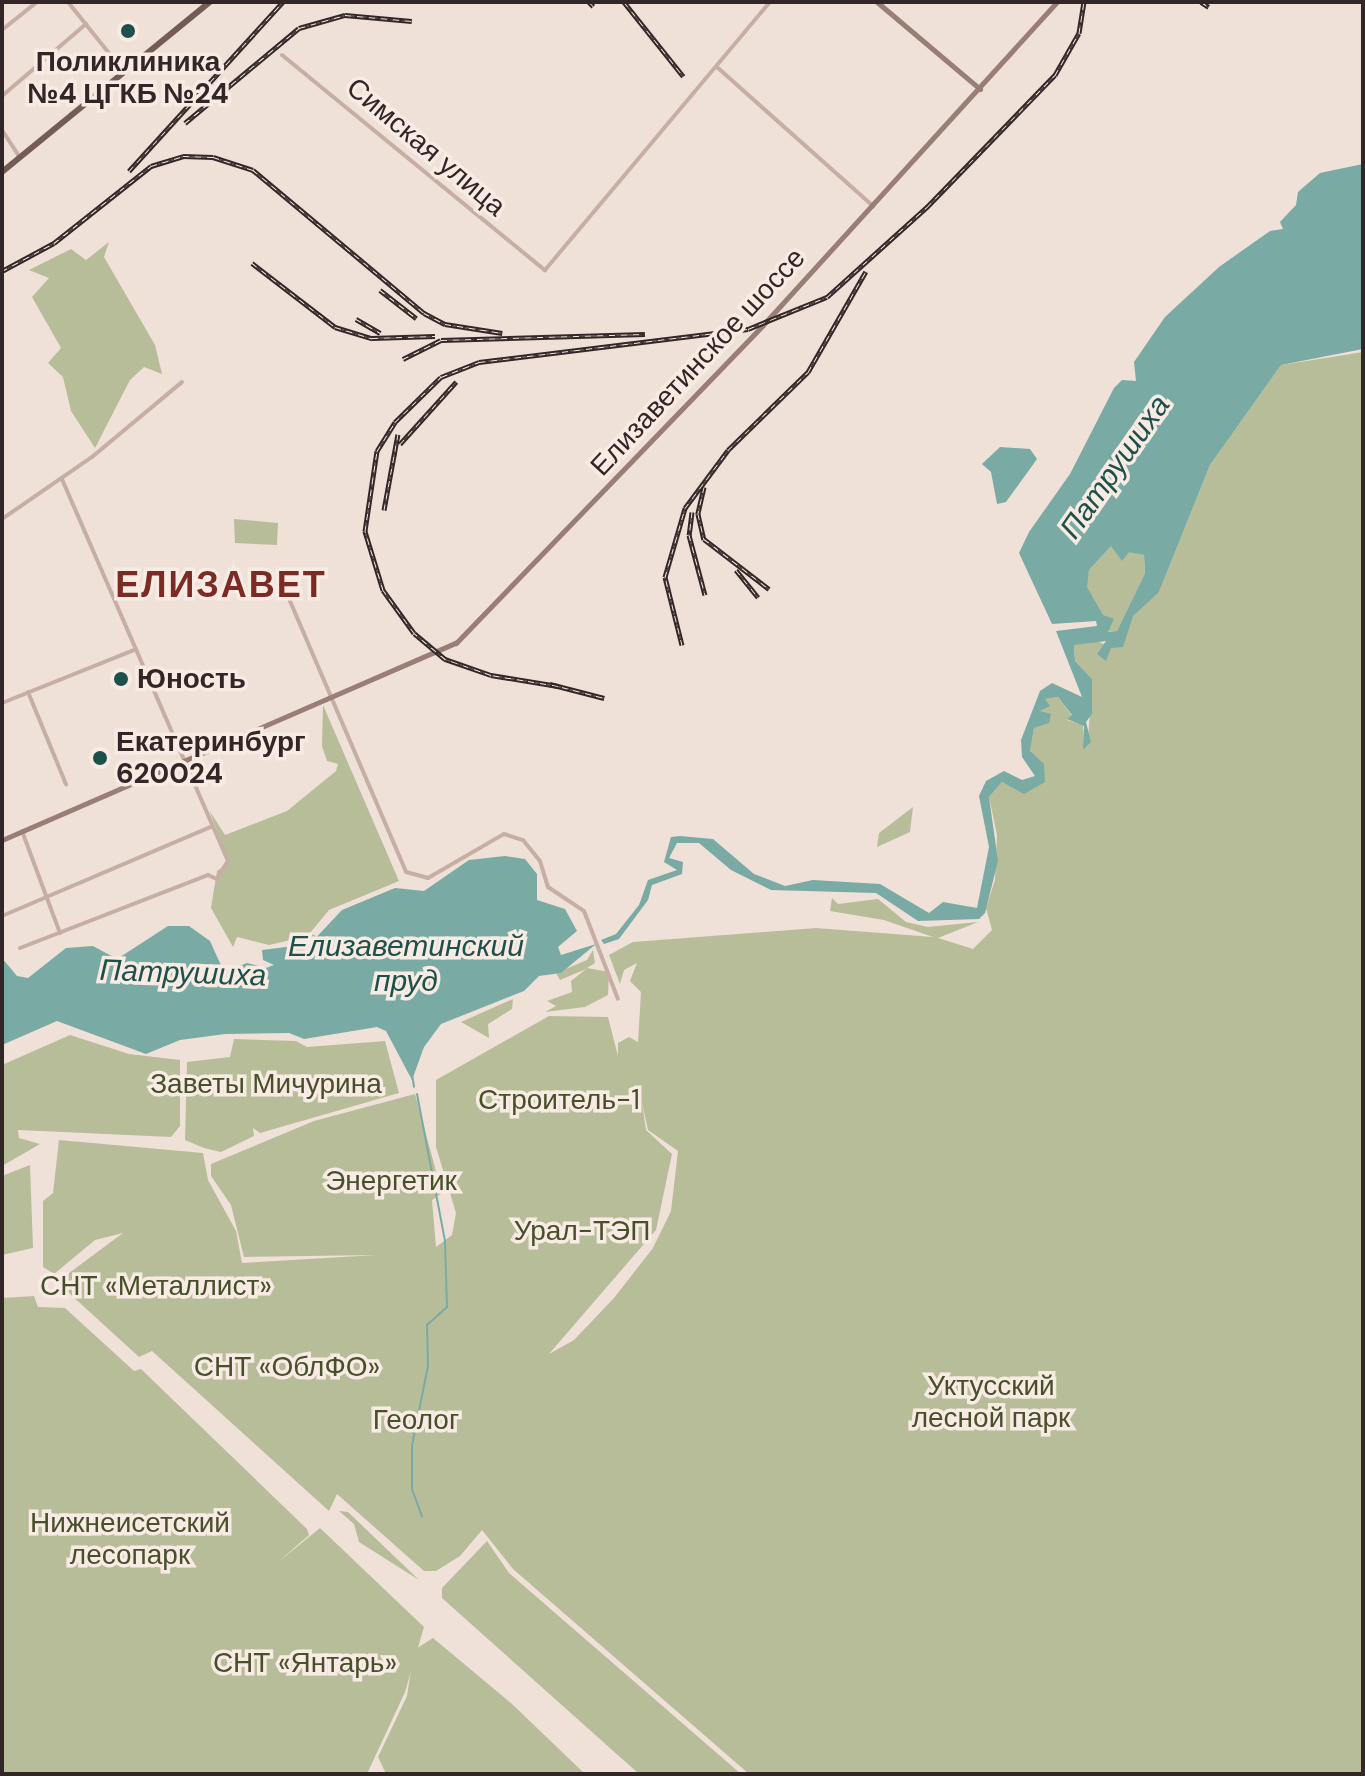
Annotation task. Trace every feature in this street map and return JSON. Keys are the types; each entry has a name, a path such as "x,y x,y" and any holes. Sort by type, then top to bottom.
{"main road":[{"path":"2,172 210,2"},
{"path":"877,2 980,89"},
{"name":"Елизаветинское шоссе","path":"2,840 456,643 560,538 873,206 1057,2"}],"street":[{"path":"2,30 37,2"},
{"path":"68,2 124,72"},
{"path":"770,2 718,68 873,206"},
{"path":"2,96 86,24"},
{"name":"Симская улица","path":"282,55 545,270 718,68"},
{"path":"2,130 20,158"},
{"path":"2,519 62,480 182,382"},
{"path":"20,948 208,875 217,879 228,861 182,763 62,480"},
{"path":"278,573 406,872 428,878 504,834 523,840 540,861 548,887 584,911 618,999"},
{"path":"2,703 134,650"},
{"path":"28,692 66,784"},
{"path":"2,916 211,827"},
{"path":"22,831 60,933"}],"green space":[{"path":"109,242 104,257 155,345 162,374 144,367 130,380 95,448 71,411 63,377 48,363 61,348 32,297 49,278 29,270 71,249 86,260"},
{"name":"Уктусский лесной парк","path":"1363,352 1363,1774 749,1774 513,1569 482,1530 460,1556 436,1571 424,1571 337,1494 329,1511 152,1351 139,1357 57,1282 123,1233 95,1240 54,1274 43,1267 43,1201 53,1193 59,1140 203,1153 208,1180 236,1231 242,1263 377,1255 244,1257 231,1205 211,1176 211,1164 314,1121 415,1094 442,1193 432,1200 436,1247 452,1235 456,1213 436,1147 436,1080 549,1016 608,1017 618,1056 618,1043 629,1037 638,1042 641,992 630,981 637,963 624,970 620,984 609,955 633,942 816,928 933,937 884,920 830,911 832,898 838,904 878,899 906,922 928,927 978,922 938,938 973,949 992,930 986,908 995,880 997,835 989,797 1002,782 1014,788 1045,782 1030,750 1034,728 1050,715 1040,711 1044,699 1058,697 1072,716 1067,720 1083,725 1084,746 1088,741 1092,679 1075,661 1074,645 1094,639 1111,648 1144,599 1159,592 1210,465 1281,365","holes":["642,1103 648,1130 678,1151 671,1211 653,1248 614,1298 574,1340 549,1354 656,1230 672,1154 646,1130"]},
{"path":"234,519 278,523 277,545 235,543"},
{"path":"1111,546 1144,555 1145,573 1117,631 1106,632 1086,587 1089,570"},
{"path":"323,705 399,881 329,910 310,933 316,936 312,941 307,936 269,945 237,937 233,947 211,908 217,871 229,862 209,810 225,835 287,811 336,771 338,764 327,761 322,746"},
{"path":"913,807 910,832 877,847 879,833"},
{"path":"593,950 595,963 587,968 609,972 608,995 585,1007 545,1012 556,1006 547,1001 572,992 571,981 586,969 560,980 556,973 587,960"},
{"path":"513,999 512,1009 488,1024 489,1038 461,1022"},
{"path":"70,1035 129,1054 180,1060 180,1126 171,1137 18,1130 19,1138 40,1144 2,1166 2,1065"},
{"name":"Заветы Мичурина","path":"234,1039 296,1041 307,1047 385,1041 399,1093 260,1133 253,1128 254,1136 221,1152 204,1148 185,1140 187,1062 230,1057"},
{"path":"30,1165 33,1248 2,1255 2,1176"},
{"name":"Нижнеисетский лесопарк","path":"34,1296 38,1307 65,1308 134,1371 141,1369 307,1529 309,1535 277,1563 320,1528 424,1627 405,1692 367,1774 2,1774 2,1298"},
{"path":"339,1511 348,1512 419,1580 359,1542 354,1524"},
{"path":"487,1541 509,1573 741,1774 639,1774 442,1598 442,1588"},
{"path":"433,1638 512,1704 585,1774 386,1774 378,1757 407,1696 414,1650"}],"water":[{"name":"Патрушиха","path":"1363,164 1363,349 1281,365 1210,465 1159,592 1133,616 1123,647 1111,648 1106,661 1097,654 1106,641 1074,645 1075,661 1092,679 1092,714 1086,722 1091,742 1083,750 1084,726 1067,719 1072,715 1058,697 1045,699 1050,706 1040,711 1051,714 1049,723 1034,728 1030,751 1044,764 1045,782 1024,794 1002,782 989,797 998,861 985,913 979,919 918,921 876,893 771,890 731,870 699,843 677,843 669,858 683,862 682,874 652,885 648,900 619,939 604,944 601,940 616,934 639,905 648,880 677,870 664,862 671,837 680,836 713,839 754,874 785,886 813,880 880,884 929,913 943,902 977,908 989,847 979,796 986,781 1004,771 1022,780 1035,776 1022,757 1021,740 1040,691 1052,683 1082,697 1056,631 1097,626 1096,621 1052,624 1019,553 1029,532 1070,474 1114,388 1122,380 1136,381 1134,362 1165,317 1219,267 1270,231 1283,229 1280,222 1296,205 1298,192 1320,173","holes":["1111,546 1122,561 1129,552 1144,555 1145,573 1117,631 1108,632 1114,619 1103,615 1087,587 1089,570"]},
{"path":"1000,447 1030,449 1037,459 1006,502 997,504 991,472 982,464"},
{"name":"Елизаветинский пруд","path":"505,856 525,859 537,874 537,900 565,909 577,931 558,947 561,955 596,944 561,973 539,976 524,991 441,1024 424,1047 412,1080 386,1031 377,1027 304,1039 289,1033 225,1034 180,1040 146,1054 57,1021 2,1045 2,958 17,976 28,978 66,948 93,946 117,959 168,926 189,926 210,941 224,972 247,963 266,968 274,965 263,960 262,950 310,944 342,910 395,888 424,891 469,860"}],"waterway":[{"path":"411,1068 414,1087"},
{"path":"417,1094 445,1241 447,1307 427,1325 428,1366 412,1445 412,1489 422,1516"}],"railway":[{"path":"129,171 283,2"},
{"path":"589,2 593,6"},
{"path":"624,2 683,76"},
{"path":"558,686 491,675 445,659 414,633 383,590 365,531 377,451 395,422 441,377 479,362 748,329 827,297 927,207 1055,75 1079,33 1084,2"},
{"path":"1201,2 1209,7"},
{"path":"185,123 299,28 345,15 412,21"},
{"path":"2,271 54,243 151,166 183,156 213,157 253,170 424,313 445,324 502,333"},
{"path":"252,263 335,327 372,338 435,336"},
{"path":"682,645 665,577 685,508 728,450 808,372 866,271"},
{"path":"380,290 416,318"},
{"path":"356,319 380,333"},
{"path":"403,359 441,340 645,334"},
{"path":"400,444 456,382"},
{"path":"384,510 398,434"},
{"path":"704,487 698,514 704,539 769,589"},
{"path":"692,512 689,535 705,595"},
{"path":"736,570 758,597"},
{"path":"550,684 604,698"}],"place":[{"name":"Поликлиника №4 ЦГКБ №24","path":"128,31"},
{"name":"Юность","path":"121,679"},
{"name":"Екатеринбург 620024","path":"100,758"}],"district":[{"name":"ЕЛИЗАВЕТ","path":"221,585"}],"park label":[{"name":"Строитель-1","path":"559,1100"},
{"name":"Энергетик","path":"391,1181"},
{"name":"Урал-ТЭП","path":"582,1231"},
{"name":"СНТ «Металлист»","path":"156,1286"},
{"name":"СНТ «ОблФО»","path":"287,1367"},
{"name":"Геолог","path":"416,1420"},
{"name":"СНТ «Янтарь»","path":"305,1663"}]}
